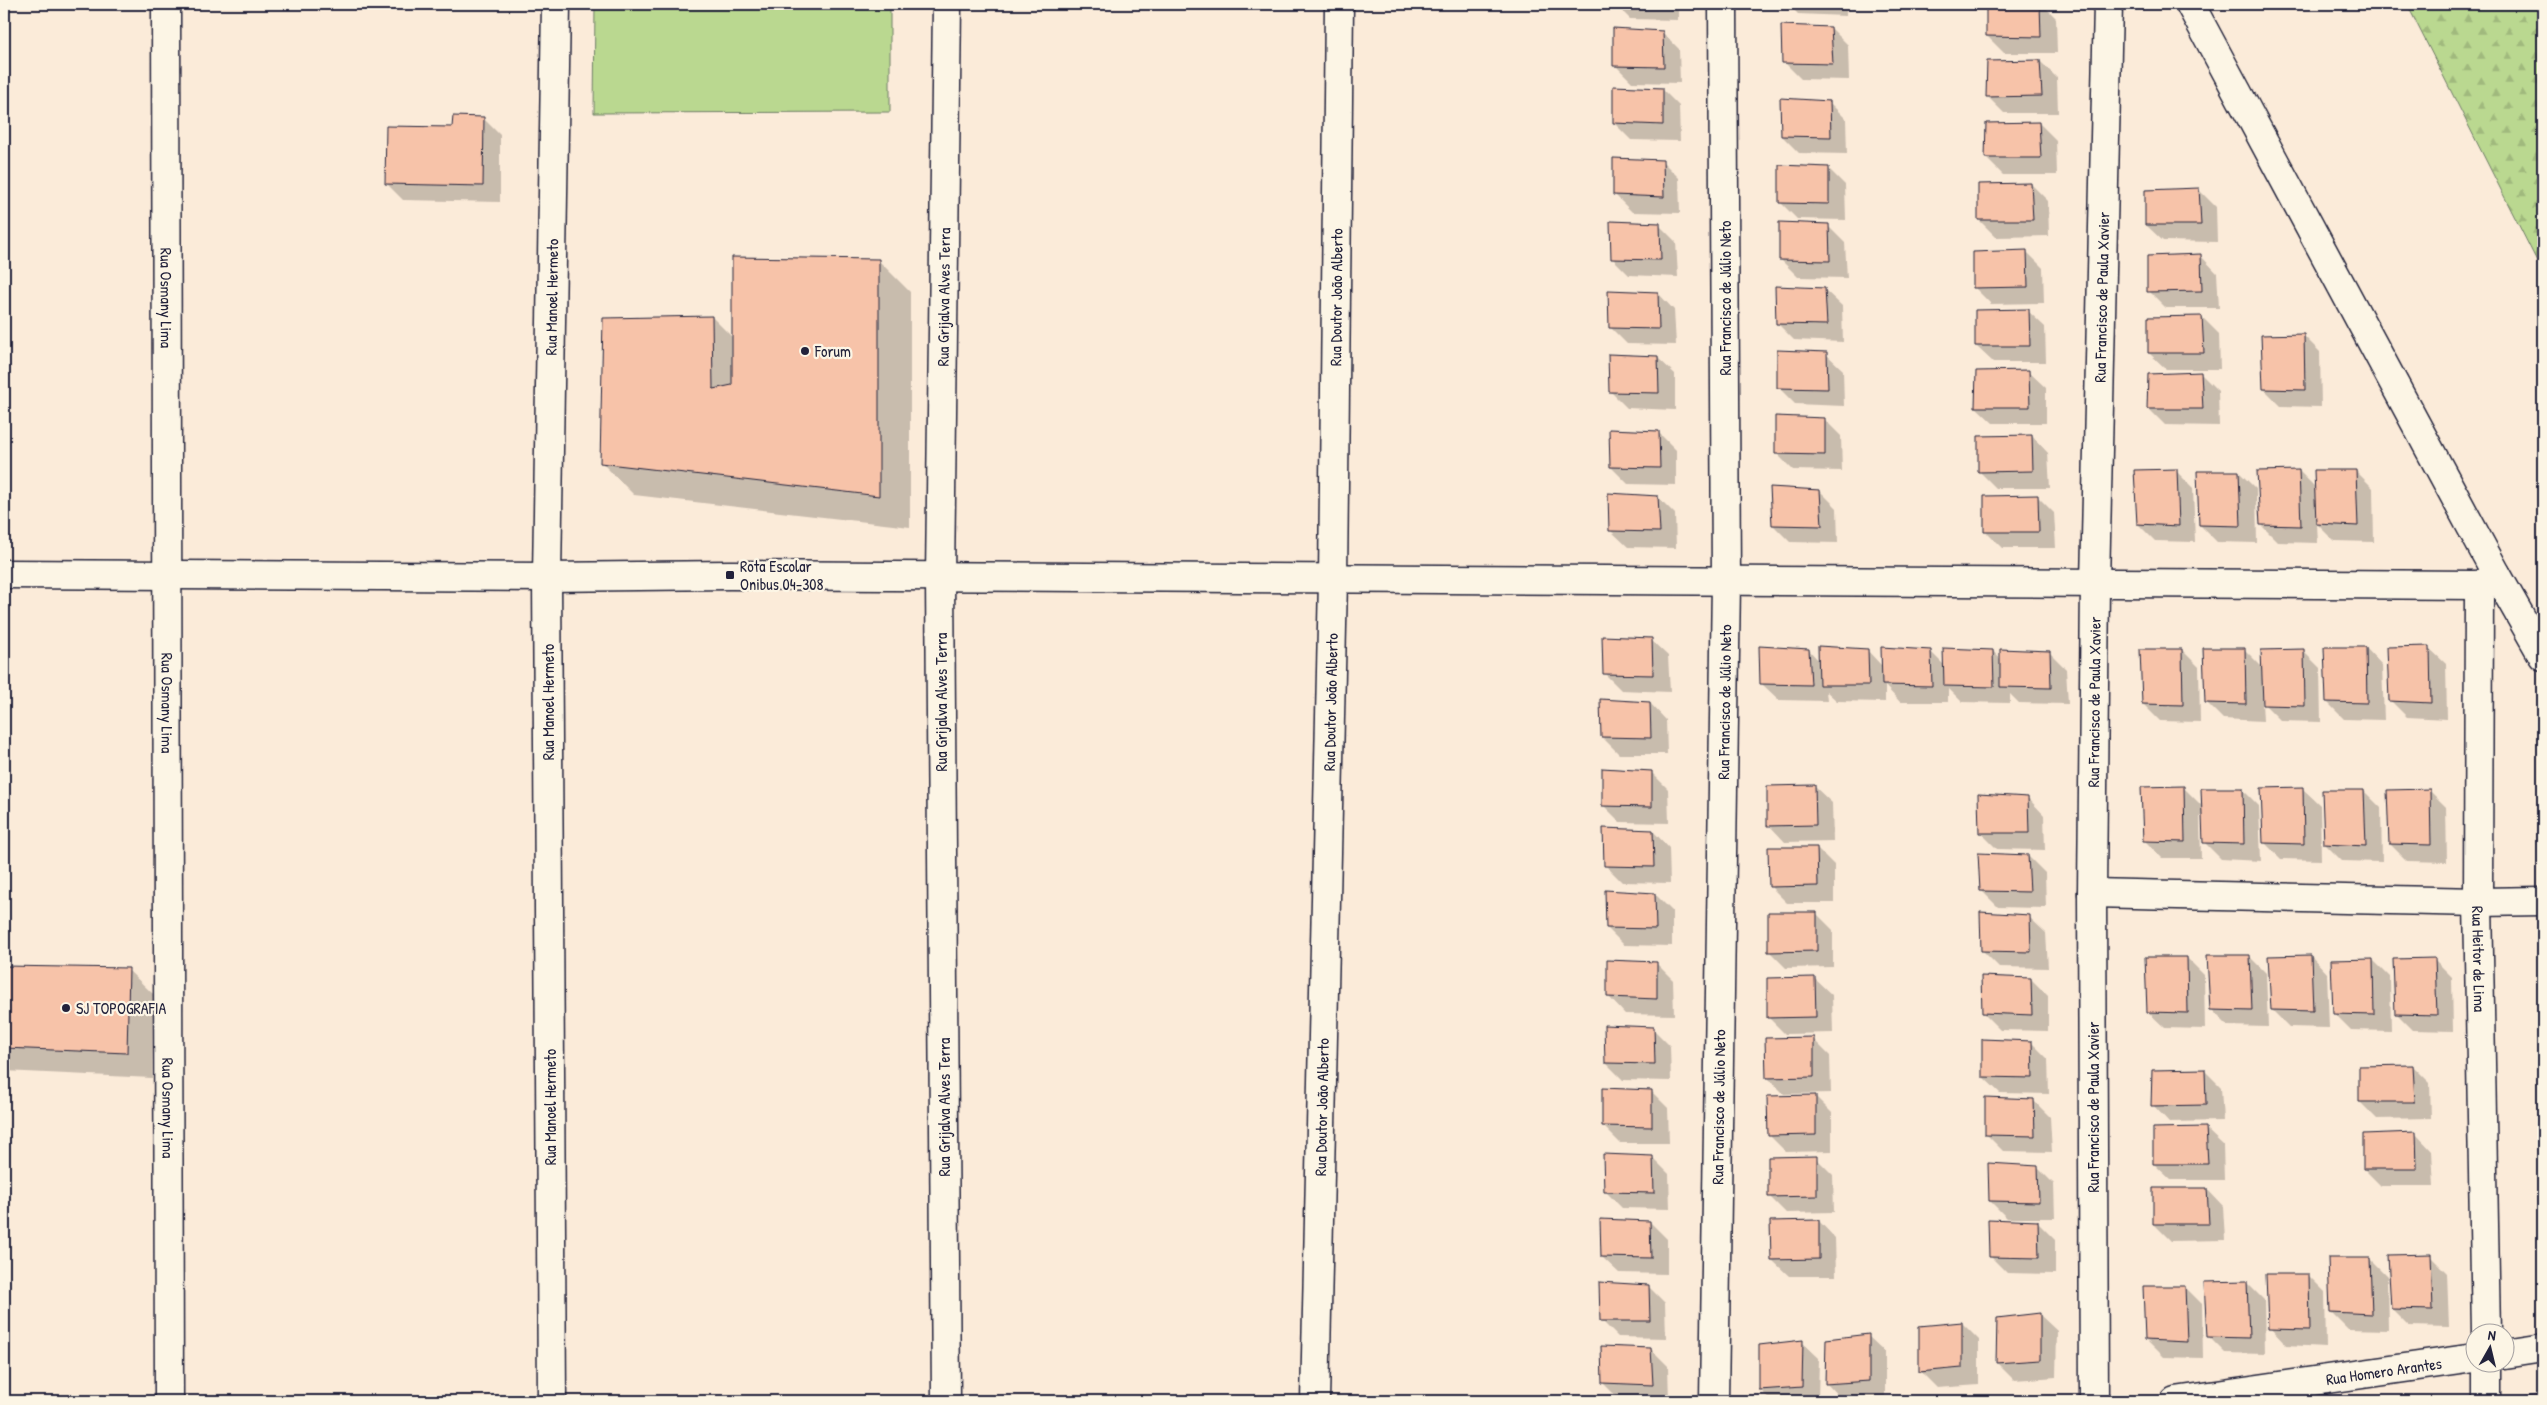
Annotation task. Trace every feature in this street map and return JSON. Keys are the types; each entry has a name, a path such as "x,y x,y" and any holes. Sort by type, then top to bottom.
{"street":[{"name":"Rua Osmany Lima","path":"166,4 168,1401"},
{"name":"Rua Manoel Hermeto","path":"552,1401 547,577 556,4"},
{"name":"Rua Grijalva Alves Terra","path":"946,1401 940,578 947,4"},
{"name":"Rua Doutor João Alberto","path":"1315,1401 1334,580 1339,4"},
{"name":"Rua Francisco de Júlio Neto","path":"1714,1401 1726,582 1723,4"},
{"name":"Rua Francisco de Paula Xavier","path":"2094,1401 2092,894 2095,583 2108,4"},
{"path":"2190,4 2488,580 2543,656"},
{"path":"4,574 547,577 730,575 940,578 2095,583 2488,580"},
{"name":"Rua Heitor de Lima","path":"2486,1322 2478,902 2488,580"},
{"path":"2092,894 2478,902 2543,901"},
{"path":"2514,1352 2543,1348"},
{"name":"Rua Homero Arantes","path":"2175,1401 2464,1359"},
{"path":"2486,1372 2486,1401"}],"green space":[{"path":"595,4 890,4 890,112 594,113"},
{"path":"2406,4 2543,4 2543,273 2410,10"}],"building":[{"path":"1986,4 2040,4 2041,37 1986,36"},
{"path":"1781,25 1831,27 1833,64 1782,63"},
{"path":"1613,28 1663,31 1664,67 1613,66"},
{"path":"2040,60 2042,96 1986,97 1987,61"},
{"path":"1613,86 1663,88 1663,125 1613,123"},
{"path":"1780,98 1830,101 1831,137 1781,136"},
{"path":"453,116 484,117 483,186 385,184 386,126 452,127"},
{"path":"2039,122 2041,158 1985,158 1986,123"},
{"path":"1613,158 1663,160 1664,197 1613,195"},
{"path":"1779,165 1829,167 1829,204 1779,203"},
{"path":"2031,183 2033,220 1978,220 1978,184"},
{"path":"2199,188 2201,225 2145,225 2145,190"},
{"path":"1610,221 1660,223 1661,260 1611,259"},
{"path":"1779,222 1829,224 1830,261 1779,260"},
{"path":"2027,250 2028,287 1973,288 1973,252"},
{"path":"2201,254 2202,291 2147,292 2147,256"},
{"name":"Forum","path":"732,257 879,259 879,496 600,463 603,318 712,316 713,389 732,385"},
{"path":"1775,286 1825,288 1827,325 1776,324"},
{"path":"1608,290 1658,292 1659,329 1609,328"},
{"path":"2029,309 2030,346 1975,346 1975,310"},
{"path":"2202,316 2204,353 2148,353 2148,317"},
{"path":"2304,334 2305,390 2263,389 2261,335"},
{"path":"1777,350 1827,352 1828,389 1777,388"},
{"path":"1608,354 1658,356 1659,393 1609,392"},
{"path":"2029,370 2030,407 1975,407 1976,371"},
{"path":"2201,372 2203,409 2147,409 2148,374"},
{"path":"1775,416 1825,418 1825,455 1775,454"},
{"path":"1609,429 1659,431 1660,468 1610,467"},
{"path":"2032,435 2033,471 1978,472 1978,436"},
{"path":"2177,469 2179,526 2137,524 2134,470"},
{"path":"2299,470 2301,526 2260,525 2257,471"},
{"path":"2314,470 2356,470 2358,526 2316,524"},
{"path":"2197,471 2239,471 2241,526 2199,525"},
{"path":"1770,487 1820,490 1822,526 1772,525"},
{"path":"1608,493 1658,496 1660,532 1609,531"},
{"path":"2038,495 2039,532 1984,532 1984,496"},
{"path":"1602,636 1652,638 1653,675 1603,674"},
{"path":"1759,646 1809,649 1811,685 1760,684"},
{"path":"1818,646 1868,649 1869,685 1819,685"},
{"path":"2430,646 2431,703 2389,701 2387,647"},
{"path":"1881,647 1931,650 1932,686 1882,685"},
{"path":"2324,647 2366,647 2367,703 2326,702"},
{"path":"1943,648 1993,650 1994,687 1944,686"},
{"path":"2203,648 2245,648 2246,704 2205,703"},
{"path":"2000,649 2050,651 2051,688 2000,687"},
{"path":"2140,649 2182,649 2183,705 2142,704"},
{"path":"2304,649 2305,706 2263,705 2261,650"},
{"path":"1600,699 1650,702 1651,738 1601,737"},
{"path":"1602,768 1652,771 1652,807 1602,806"},
{"path":"1815,785 1816,825 1767,826 1767,786"},
{"path":"2184,786 2185,842 2143,841 2141,787"},
{"path":"2303,787 2304,844 2263,843 2261,788"},
{"path":"2201,788 2243,788 2244,844 2203,843"},
{"path":"2430,789 2431,845 2389,844 2387,790"},
{"path":"2322,790 2364,790 2366,846 2324,844"},
{"path":"1978,794 2028,797 2029,833 1979,833"},
{"path":"1603,828 1653,830 1654,867 1604,866"},
{"path":"1768,847 1817,847 1818,886 1769,887"},
{"path":"1978,853 2028,855 2030,892 1980,891"},
{"path":"1605,890 1655,893 1656,929 1606,928"},
{"path":"1768,912 1817,912 1817,951 1768,952"},
{"path":"1980,912 2030,915 2031,952 1981,951"},
{"path":"2207,955 2250,955 2252,1011 2210,1010"},
{"path":"2311,955 2313,1011 2271,1010 2268,956"},
{"path":"2145,957 2187,957 2188,1013 2147,1012"},
{"path":"2435,958 2437,1015 2395,1014 2393,959"},
{"path":"2373,959 2374,1015 2333,1014 2331,960"},
{"path":"1607,960 1657,962 1657,999 1607,997"},
{"name":"SJ TOPOGRAFIA","path":"4,966 129,968 127,1053 4,1048"},
{"path":"1981,976 2031,978 2032,1015 1982,1013"},
{"path":"1815,977 1816,1017 1767,1018 1767,978"},
{"path":"1604,1025 1654,1027 1655,1064 1605,1063"},
{"path":"1814,1037 1814,1077 1766,1078 1765,1038"},
{"path":"1982,1039 2032,1041 2033,1078 1982,1077"},
{"path":"2413,1065 2415,1102 2359,1102 2359,1066"},
{"path":"2205,1069 2206,1105 2151,1106 2152,1070"},
{"path":"1602,1088 1652,1090 1652,1127 1602,1126"},
{"path":"1816,1095 1816,1135 1768,1136 1767,1096"},
{"path":"1985,1097 2034,1099 2035,1136 1985,1135"},
{"path":"2206,1127 2208,1164 2153,1164 2153,1128"},
{"path":"2416,1132 2417,1169 2363,1169 2363,1134"},
{"path":"1603,1154 1653,1156 1654,1193 1604,1192"},
{"path":"1817,1156 1817,1196 1768,1197 1768,1157"},
{"path":"1988,1163 2038,1166 2039,1202 1989,1201"},
{"path":"2153,1188 2207,1188 2209,1224 2153,1224"},
{"path":"1600,1219 1650,1221 1651,1258 1601,1257"},
{"path":"1988,1219 2038,1221 2039,1258 1989,1257"},
{"path":"1819,1220 1819,1259 1771,1260 1770,1221"},
{"path":"2431,1254 2433,1310 2391,1309 2388,1255"},
{"path":"2328,1258 2370,1258 2372,1314 2330,1312"},
{"path":"2266,1274 2309,1274 2310,1330 2268,1329"},
{"path":"2247,1281 2249,1338 2207,1337 2204,1282"},
{"path":"1599,1282 1649,1285 1650,1321 1600,1321"},
{"path":"2143,1286 2185,1286 2187,1342 2145,1340"},
{"path":"2040,1313 2040,1360 1996,1363 1997,1318"},
{"path":"1962,1322 1962,1368 1919,1372 1919,1326"},
{"path":"1869,1334 1869,1381 1825,1384 1826,1339"},
{"path":"1803,1340 1802,1387 1759,1390 1759,1345"},
{"path":"1601,1346 1651,1348 1653,1385 1602,1383"},
{"path":"2543,1394 2543,1401 2524,1401 2523,1396"}],"place":[{"name":"Forum","path":"805,351"},
{"name":"Rota Escolar Onibus 04-308","path":"730,575"},
{"name":"SJ TOPOGRAFIA","path":"66,1008"}]}
